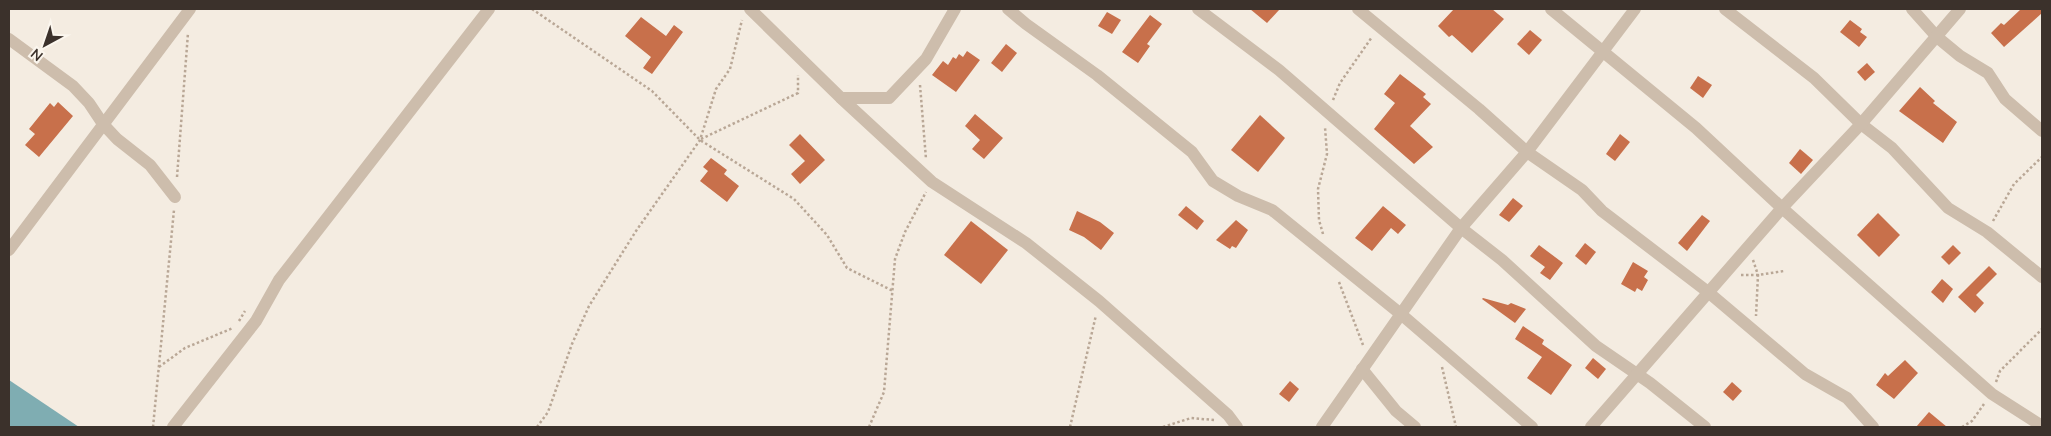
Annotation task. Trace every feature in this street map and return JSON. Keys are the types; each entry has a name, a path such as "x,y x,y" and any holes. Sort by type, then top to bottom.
{"street":[{"path":"9,250 190,9"},
{"path":"173,427 256,321 279,280 489,9"},
{"path":"841,98 889,98 926,59 955,9"},
{"path":"1008,9 1097,75 1192,152 1213,181 1238,196 1272,210 1402,314 1532,427"},
{"path":"1198,9 1279,70 1460,228 1502,260 1596,346 1705,427"},
{"path":"1358,9 1479,109 1527,152 1582,190 1616,222 1708,292 1805,374 1847,398 1872,427"},
{"path":"1551,9 1603,52 1636,76 1696,128 1782,208 1992,394 2042,426"},
{"path":"1322,427 1460,228 1527,152 1635,9"},
{"path":"1725,9 1814,78 1861,124 1892,148 1948,208 1987,232 2042,277"},
{"path":"1912,9 1937,37 1960,56 1988,73 2005,99 2042,131"},
{"path":"1591,427 1748,246 1861,124 1960,9"},
{"path":"746,13 798,56 932,182 1026,243 1099,301 1228,415 1235,424"},
{"path":"9,39 73,86 89,103 103,124 117,139 150,165 176,197"},
{"path":"1362,369 1396,411 1415,427"}],"path":[{"path":"153,427 176,197 190,9"},
{"path":"532,9 652,91 700,140 794,199 828,235 847,268 893,291"},
{"path":"537,427 548,412 572,344 589,306 636,231 700,140 716,89 730,69 746,13"},
{"path":"1362,369 1363,346 1330,257 1319,220 1318,189 1327,154 1324,131 1328,112 1340,83 1362,48 1380,27"},
{"path":"700,140 798,93 798,56"},
{"path":"869,427 884,392 895,259 905,232 932,182 924,148 919,77 926,59"},
{"path":"1987,232 2014,184 2042,157"},
{"path":"1748,246 1758,275 1755,332"},
{"path":"1724,274 1758,275 1784,270"},
{"path":"1070,427 1099,301"},
{"path":"159,367 184,348 205,338 256,321"},
{"path":"1962,427 1972,421 1992,394 2000,371 2042,329"},
{"path":"1438,346 1456,427"},
{"path":"1163,427 1191,418 1235,424"}],"water":[{"path":"9,380 79,427 10,427"}],"building":[{"path":"1250,9 1280,9 1267,23"},
{"path":"1454,9 1492,9 1504,19 1472,53 1452,35 1449,37 1438,26"},
{"path":"2021,9 2042,9 2042,13 2004,47 1991,33 2001,23 2004,25"},
{"path":"1107,12 1121,20 1112,34 1098,26"},
{"path":"1150,15 1162,24 1147,44 1150,46 1138,63 1122,52"},
{"path":"641,17 666,36 674,25 683,32 652,74 643,68 651,57 625,36"},
{"path":"1850,20 1862,29 1860,32 1867,37 1859,47 1840,32"},
{"path":"1530,30 1542,40 1529,55 1517,44"},
{"path":"1006,44 1017,53 1002,72 991,63"},
{"path":"967,51 980,60 956,92 932,75 943,61 948,65 953,57 956,59 959,54 963,57"},
{"path":"1867,63 1875,72 1865,81 1857,72"},
{"path":"1400,74 1426,94 1423,97 1431,104 1410,126 1433,147 1414,164 1374,129 1395,103 1384,94"},
{"path":"1698,76 1712,85 1703,98 1690,88"},
{"path":"1920,87 1935,101 1933,103 1957,122 1943,143 1899,111"},
{"path":"58,102 73,116 39,157 25,145 35,134 29,129 50,103 54,107"},
{"path":"975,114 1003,138 984,159 972,149 980,140 965,126"},
{"path":"1260,115 1285,138 1258,172 1231,150"},
{"path":"800,134 825,160 800,184 791,174 805,161 789,145"},
{"path":"1620,134 1630,142 1615,161 1606,154"},
{"path":"1800,149 1813,160 1801,174 1789,163"},
{"path":"711,158 727,170 724,174 739,186 727,202 700,181 708,171 703,167"},
{"path":"1513,198 1523,206 1509,222 1499,215"},
{"path":"1186,206 1204,221 1197,230 1178,215"},
{"path":"1383,206 1406,225 1398,234 1391,228 1372,251 1355,238"},
{"path":"1077,211 1100,222 1114,233 1101,250 1084,237 1069,230"},
{"path":"1878,213 1900,235 1879,257 1857,235"},
{"path":"1702,215 1710,221 1687,251 1678,243"},
{"path":"1236,220 1248,230 1236,248 1232,246 1230,249 1216,240"},
{"path":"971,221 1008,250 981,284 944,255"},
{"path":"1585,243 1596,252 1586,265 1575,256"},
{"path":"1539,245 1563,263 1550,280 1540,273 1545,267 1530,256"},
{"path":"1953,245 1961,253 1949,265 1941,257"},
{"path":"1633,262 1648,271 1644,277 1648,280 1642,291 1637,288 1635,292 1621,284"},
{"path":"1989,266 1997,274 1976,295 1984,303 1975,313 1958,297"},
{"path":"1942,279 1953,289 1943,303 1931,292"},
{"path":"1483,298 1508,305 1511,303 1526,309 1515,323"},
{"path":"1523,326 1544,340 1542,344 1572,365 1551,395 1527,378 1542,357 1515,339"},
{"path":"1593,358 1606,369 1598,379 1585,368"},
{"path":"1905,360 1918,373 1894,399 1876,385 1885,373 1888,376"},
{"path":"1290,381 1299,389 1289,402 1279,394"},
{"path":"1732,382 1742,391 1733,401 1723,392"},
{"path":"1929,412 1947,427 1916,427"}]}
